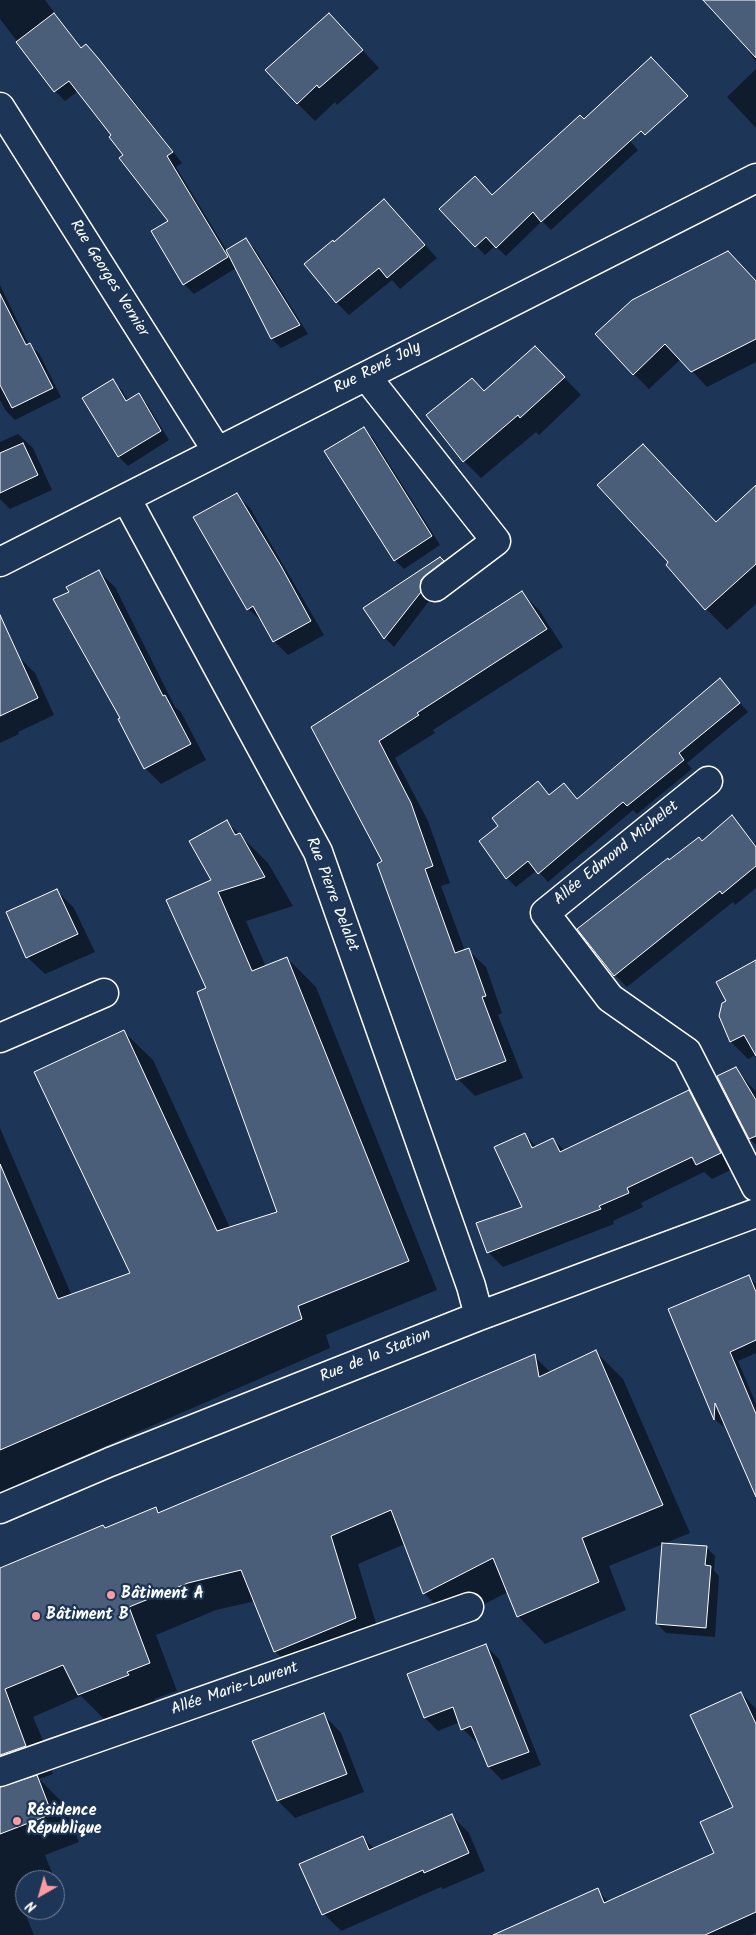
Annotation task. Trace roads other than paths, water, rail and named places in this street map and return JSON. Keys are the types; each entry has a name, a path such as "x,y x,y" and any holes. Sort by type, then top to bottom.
{"street":[{"name":"Rue Georges Vernier","path":"0,107 217,451"},
{"name":"Rue René Joly","path":"0,562 756,178"},
{"path":"366,376 496,541 435,587"},
{"name":"Rue Pierre Delalet","path":"126,498 318,852 471,1286 479,1316"},
{"name":"Allée Edmond Michelet","path":"708,781 545,913 610,998 687,1052 756,1187"},
{"path":"0,1038 104,993"},
{"name":"Rue de la Station","path":"0,1508 119,1458 479,1316 756,1213"},
{"name":"Allée Marie-Laurent","path":"0,1772 469,1607"}],"place":[{"name":"Bâtiment A","path":"111,1595"},
{"name":"Bâtiment B","path":"36,1616"},
{"name":"Résidence République","path":"17,1821"}]}
